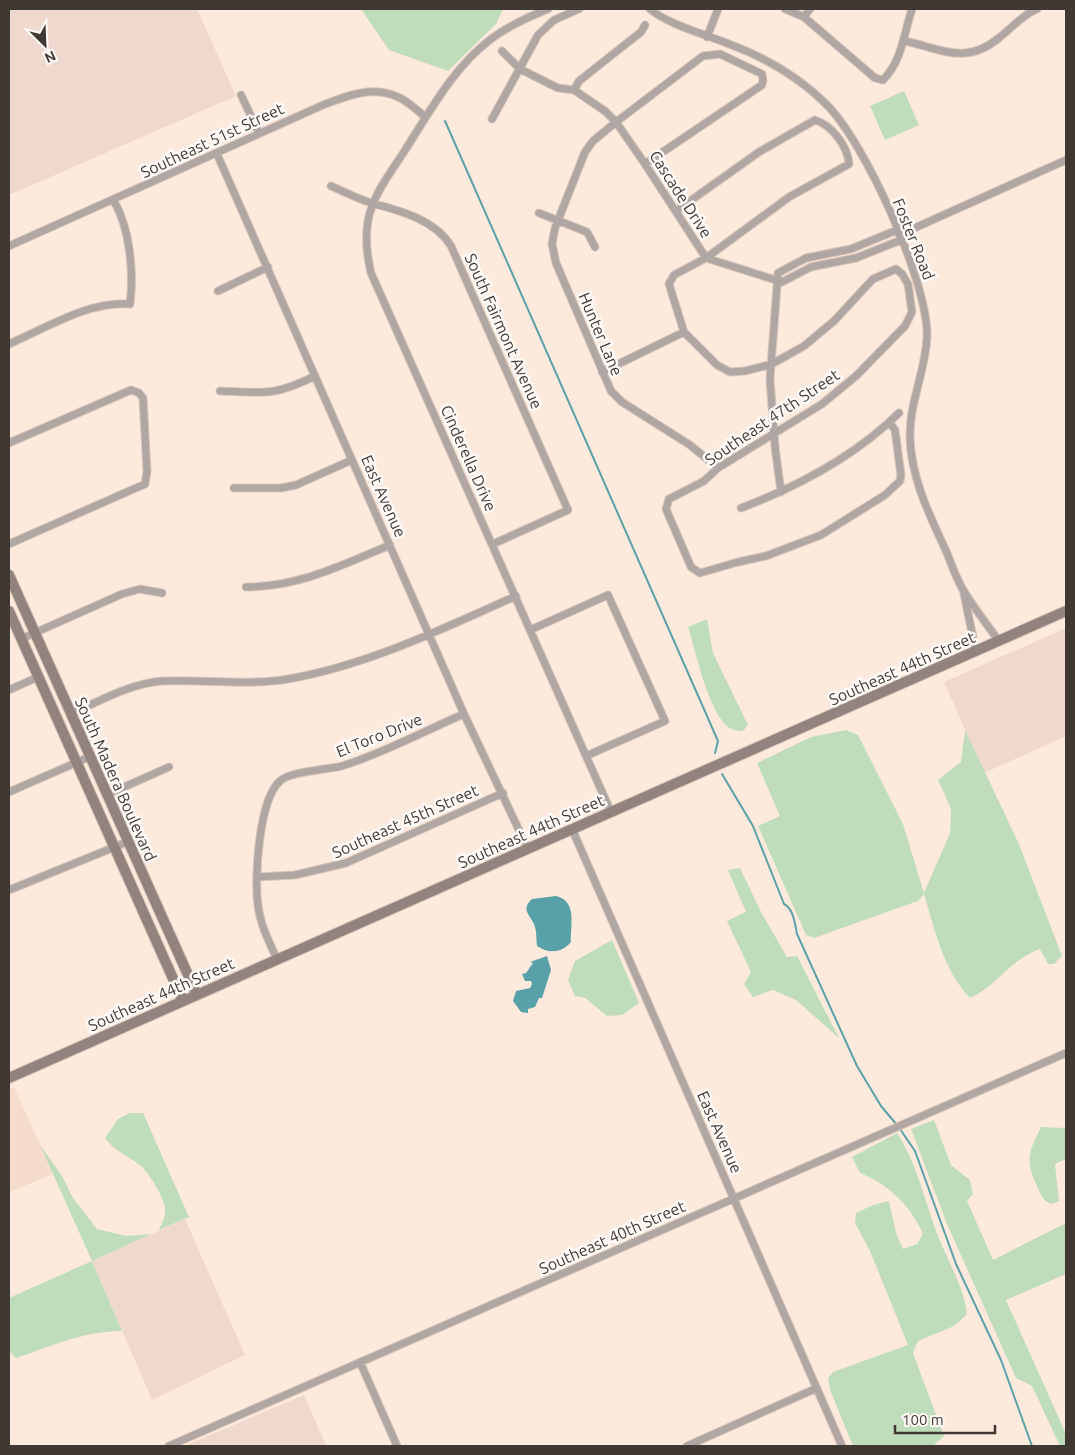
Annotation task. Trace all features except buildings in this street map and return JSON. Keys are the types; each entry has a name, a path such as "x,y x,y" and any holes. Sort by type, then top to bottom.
{"main road":[{"name":"South Madera Boulevard","path":"9,575 197,995"},
{"name":"South Madera Boulevard","path":"9,611 184,1001"},
{"name":"Southeast 44th Street","path":"9,1078 1066,611"}],"street":[{"name":"Cinderella Drive","path":"548,9 519,22 485,44 467,60 444,87 378,192 368,219 367,255 371,274 611,812"},
{"path":"492,119 538,35 554,20 579,9"},
{"name":"Foster Road","path":"650,9 707,37 730,44 781,69 826,104 845,126 868,164 912,265 926,316 925,354 910,437 918,483 963,591 976,652"},
{"path":"707,37 718,9"},
{"path":"786,9 804,17 875,78 883,80 905,41 912,9"},
{"path":"804,17 810,9"},
{"path":"905,41 964,55 986,47 998,40 1022,12 1037,9"},
{"path":"574,90 579,81 641,32 645,25"},
{"name":"Cascade Drive","path":"502,51 520,69 558,88 574,90 605,111 616,122 706,258 776,280"},
{"name":"Hunter Lane","path":"645,164 762,85 763,78 758,70 720,54 709,53 682,70 616,122 588,146 552,236 556,263 607,385 616,397 690,445 718,468"},
{"name":"Southeast 51st Street","path":"9,246 114,201 323,105 368,91 398,96 426,117"},
{"path":"241,94 259,133"},
{"path":"676,211 759,152 815,120 830,128 849,156 849,164 789,197 706,258 674,274 670,284 684,332 717,365 730,372 758,370 772,364"},
{"name":"East Avenue","path":"217,154 464,714 528,849"},
{"path":"781,492 770,379 776,280 782,282 811,267 856,258 899,235 1066,160"},
{"name":"South Fairmont Avenue","path":"331,186 427,223 446,237 568,510 492,544"},
{"path":"9,344 96,306 114,303 130,304 132,290 127,232 114,201"},
{"path":"539,213 587,232 595,246"},
{"path":"218,290 268,267"},
{"name":"Southeast 47th Street","path":"772,364 820,335 873,279 896,269 905,279 911,295 912,312 905,326 839,391 774,435 718,468 704,481 673,496 666,502 666,509 686,561 695,571 707,571 798,546 832,529 894,488 900,481 901,474 895,430 889,422"},
{"path":"602,372 684,332"},
{"path":"220,391 272,393 286,390 315,376"},
{"path":"9,443 131,390 139,393 143,398 147,471 145,484 9,544"},
{"path":"741,508 781,492 840,460 899,413"},
{"path":"234,488 281,488 296,485 352,460"},
{"path":"246,588 269,587 299,582 390,545"},
{"path":"21,639 122,594 140,589 162,593"},
{"name":"Foster Road","path":"963,591 999,641"},
{"path":"530,630 608,595 665,721 586,756"},
{"path":"71,714 112,695 162,681 251,682 306,676 385,652 516,596"},
{"path":"9,690 38,677"},
{"name":"El Toro Drive","path":"276,959 261,919 258,904 257,877 264,809 280,780 292,775 327,770 356,761 464,714"},
{"path":"9,792 89,757"},
{"path":"106,795 169,766"},
{"name":"Southeast 45th Street","path":"257,877 295,875 346,863 503,793"},
{"name":"East Avenue","path":"572,829 842,1446"},
{"path":"9,890 128,842"},
{"name":"Southeast 40th Street","path":"168,1446 1066,1053"},
{"path":"360,1362 397,1446"},
{"path":"687,1446 817,1388"}],"shaded area":[{"path":"9,9 197,9 236,96 9,195"},
{"path":"1066,628 1066,736 984,773 944,682"},
{"path":"14,1087 54,1174 9,1192 9,1089"},
{"path":"185,1219 245,1355 152,1400 92,1261"},
{"path":"304,1395 326,1446 184,1446"}],"green space":[{"path":"361,9 503,9 496,24 448,71 389,50"},
{"path":"904,91 919,125 885,140 870,106"},
{"path":"707,619 713,653 748,725 743,731 732,729 723,722 711,701 702,676 688,627"},
{"path":"846,730 858,735 903,824 924,893 950,833 951,809 938,780 961,762 965,730 1019,844 1062,956 1054,964 1048,964 1040,949 1011,966 988,987 970,998 946,962 936,936 924,894 918,901 814,938 806,935 758,826 780,816 757,763 811,737"},
{"path":"740,868 761,912 787,957 797,956 839,1038 796,1000 773,990 753,997 744,984 751,972 727,921 746,912 728,870"},
{"path":"612,940 639,1003 622,1015 607,1016 585,998 575,996 568,980 575,961"},
{"path":"130,1113 143,1113 189,1217 159,1230 165,1208 156,1186 142,1167 114,1148 105,1138 118,1119"},
{"path":"934,1120 951,1165 970,1180 973,1194 967,1201 993,1260 1066,1223 1066,1274 1006,1300 1066,1434 1066,1446 1060,1446 1032,1386 1016,1378 947,1224 911,1129"},
{"path":"1041,1127 1066,1128 1066,1159 1055,1164 1059,1201 1051,1204 1041,1195 1029,1162 1031,1150"},
{"path":"897,1133 916,1171 939,1238 963,1294 967,1314 954,1326 918,1341 913,1353 944,1436 933,1446 853,1446 830,1390 828,1378 833,1372 908,1345 870,1251 855,1223 856,1213 873,1205 889,1201 896,1233 903,1249 917,1244 923,1234 912,1214 898,1197 860,1173 852,1157"},
{"path":"40,1145 62,1176 73,1198 97,1229 126,1236 151,1234 92,1261"},
{"path":"92,1261 122,1331 81,1336 16,1358 9,1351 9,1298"}],"water":[{"path":"556,896 563,899 570,909 572,922 571,942 564,948 551,951 537,946 535,927 526,909 532,899"},
{"path":"547,956 551,970 542,998 539,998 535,1007 528,1009 528,1013 521,1012 513,1001 516,991 530,988 532,984 531,981 525,981 522,974 526,973 533,963 530,962"}],"waterway":[{"path":"445,121 718,741 715,753"},
{"path":"722,774 753,826 784,904 792,913 797,934 857,1066 881,1106 897,1125"},
{"path":"900,1129 915,1151 956,1264 1001,1360 1032,1446"}]}
